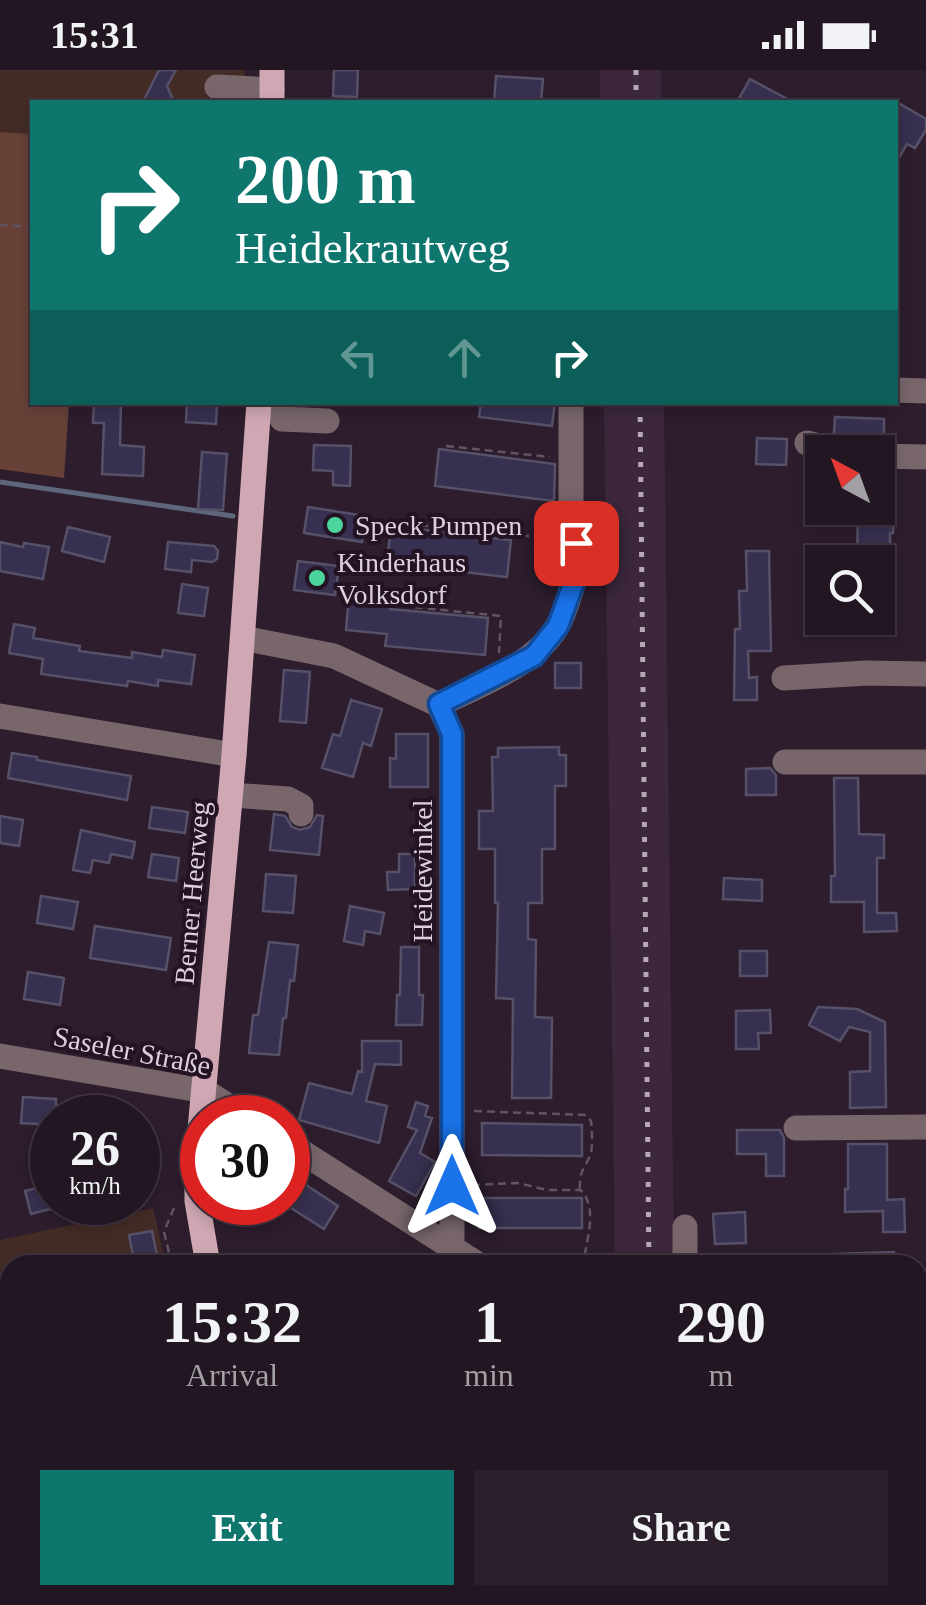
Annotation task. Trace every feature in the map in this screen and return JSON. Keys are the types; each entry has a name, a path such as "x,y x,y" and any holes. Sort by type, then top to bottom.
{"main road":[{"name":"Berner Heerweg","path":"206,1255 197,1163 231,794 259,405"}],"street":[{"path":"217,87 272,88"},
{"path":"898,390 926,391"},
{"path":"282,405 282,419 327,421"},
{"path":"243,638 334,656 439,704 534,656 558,626 578,572 576,543 559,540 572,460 571,405"},
{"path":"895,456 926,457"},
{"path":"784,678 926,674"},
{"name":"Heidewinkel","path":"439,704 452,734 452,1248"},
{"path":"0,716 234,755"},
{"path":"785,762 926,762"},
{"path":"231,794 288,799 301,806 302,814"},
{"name":"Saseler Straße","path":"0,1056 211,1095"},
{"path":"796,1128 926,1127"},
{"path":"310,1157 464,1255"},
{"path":"685,1255 686,1227"}],"path":[{"path":"0,224 30,227"},
{"path":"446,446 572,460"},
{"path":"410,528 411,524 490,536 559,540"},
{"path":"353,591 392,594 412,609 501,616 498,674"},
{"path":"452,1111 586,1115 591,1120 592,1149 582,1166 580,1190 590,1209 584,1255"},
{"path":"452,1186 518,1184 547,1190 580,1190"}],"shaded area":[{"path":"0,70 245,70 244,100 30,100 30,134 0,132"},
{"path":"600,70 661,70 661,100 600,100"},
{"path":"0,132 30,134 30,405 69,405 64,478 0,469"},
{"path":"604,405 664,405 674,1255 615,1255"},
{"path":"72,1225 157,1225 164,1255 0,1255 0,1240"}],"building":[{"path":"159,70 176,70 167,86 170,100 144,100"},
{"path":"334,70 358,70 357,97 333,96"},
{"path":"496,76 543,79 541,100 494,100"},
{"path":"750,79 789,100 738,100"},
{"path":"898,103 926,119 926,130 915,148 907,144 898,160"},
{"path":"94,405 121,405 120,445 144,447 143,476 102,474 104,423 93,423"},
{"path":"187,405 217,405 216,424 186,422"},
{"path":"481,405 555,405 552,426 479,417"},
{"path":"835,417 884,419 884,435 834,433"},
{"path":"757,438 787,439 786,465 756,464"},
{"path":"314,445 351,446 350,486 333,485 333,471 313,470"},
{"path":"439,449 555,464 554,501 435,486"},
{"path":"202,452 227,454 223,510 198,509"},
{"name":"Speck Pumpen","path":"308,507 366,516 362,542 304,533"},
{"path":"858,525 893,525 890,545 857,545"},
{"path":"391,526 511,540 507,577 387,563"},
{"path":"68,527 110,537 104,562 62,551"},
{"path":"0,542 49,547 43,579 0,571"},
{"path":"168,542 214,546 217,559 192,560 191,572 165,569"},
{"path":"746,551 769,551 771,651 748,651 749,678 757,677 757,700 734,700 735,629 740,629 739,591 747,591"},
{"name":"Kinderhaus Volksdorf","path":"298,561 339,566 335,595 294,590"},
{"path":"182,584 208,588 204,616 178,613"},
{"path":"349,595 391,599 390,609 488,618 485,655 385,646 387,634 346,630"},
{"path":"14,624 35,628 33,638 80,646 79,651 132,658 132,652 162,657 163,650 195,655 191,684 158,680 158,686 128,681 127,686 41,674 43,659 9,653"},
{"path":"555,663 581,663 581,688 555,688"},
{"path":"284,670 310,672 306,723 280,721"},
{"path":"351,700 382,709 371,746 363,743 353,777 322,768 333,734 340,736"},
{"path":"396,734 428,734 428,787 390,787 390,758 396,759"},
{"path":"559,747 559,755 566,755 566,786 555,786 555,849 542,849 542,903 528,903 528,939 536,940 535,1017 552,1018 551,1098 512,1098 513,999 496,998 495,849 479,849 479,811 493,811 492,757 498,757 498,748"},
{"path":"12,753 131,776 127,800 8,778"},
{"path":"770,768 776,775 776,795 746,795 746,769"},
{"path":"834,778 858,778 859,834 884,835 884,858 877,858 877,913 896,913 897,931 864,932 864,902 831,902 831,876 835,876"},
{"path":"152,807 188,812 185,833 149,828"},
{"path":"274,814 285,816 292,827 300,830 310,827 317,815 323,816 319,855 270,850"},
{"path":"0,816 23,820 19,846 0,843"},
{"path":"81,830 135,842 132,858 111,854 109,863 93,860 90,873 73,870"},
{"path":"152,854 179,858 176,881 148,877"},
{"path":"399,854 415,854 415,889 388,890 387,872 399,872"},
{"path":"266,874 296,876 293,913 263,911"},
{"path":"724,878 762,880 762,901 723,899"},
{"path":"41,896 78,902 73,929 37,923"},
{"path":"350,906 384,913 380,934 365,931 363,945 344,941"},
{"path":"95,926 171,938 166,970 90,958"},
{"path":"269,942 298,945 279,1055 249,1053"},
{"path":"401,947 419,947 422,1025 396,1025"},
{"path":"740,951 767,951 767,976 740,976"},
{"path":"28,972 64,978 60,1005 24,999"},
{"path":"818,1007 857,1009 885,1022 886,1107 850,1108 850,1072 870,1071 870,1032 849,1027 840,1041 809,1025"},
{"path":"770,1010 771,1033 758,1033 759,1049 736,1049 736,1011"},
{"path":"362,1041 401,1041 401,1065 375,1064 366,1101 387,1106 379,1143 310,1123 310,1095 306,1095 309,1083 352,1094 358,1071 362,1072"},
{"path":"23,1097 30,1097 30,1124 21,1123"},
{"path":"416,1102 428,1106 425,1116 432,1118 420,1153 435,1162 416,1196 389,1181 417,1130 408,1127"},
{"path":"482,1123 582,1125 582,1156 482,1155"},
{"path":"737,1130 780,1130 784,1138 784,1176 766,1176 766,1154 737,1154"},
{"path":"848,1144 887,1144 887,1200 904,1199 905,1232 883,1232 883,1211 845,1212"},
{"path":"310,1188 338,1206 324,1229 310,1220"},
{"path":"479,1198 582,1198 582,1228 479,1228"},
{"path":"745,1212 746,1243 715,1244 713,1214"},
{"path":"152,1231 157,1255 133,1255 129,1235"},
{"path":"894,1252 894,1255 834,1254"}],"waterway":[{"path":"0,482 233,516"}],"railway":[{"path":"636,70 636,100"},
{"path":"640,405 649,1255"}],"place":[{"name":"Speck Pumpen","path":"335,525"},
{"name":"Kinderhaus Volksdorf","path":"317,578"}],"route":[{"path":"452,1186 452,734 439,704 534,656 558,626 578,572 576,543"}]}
